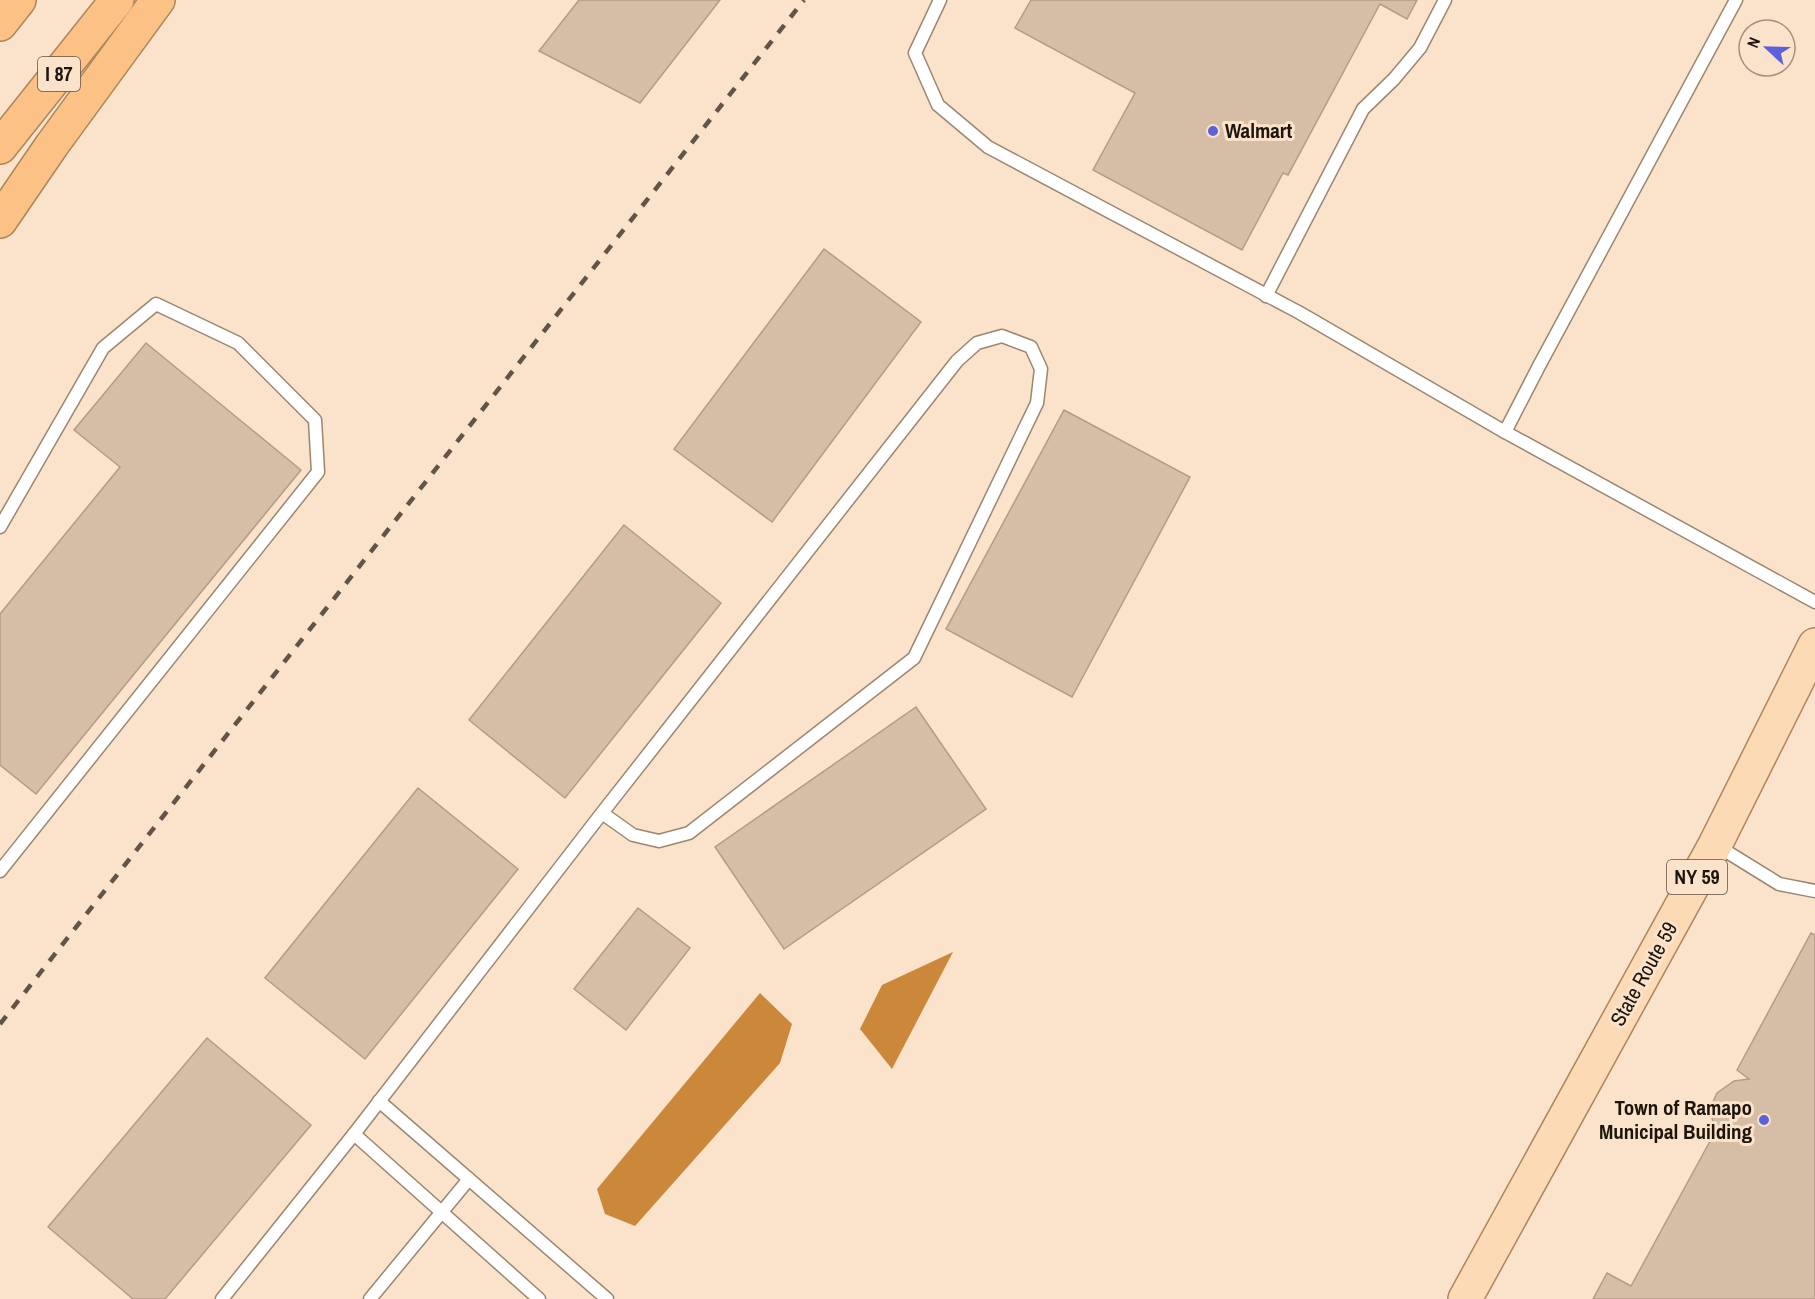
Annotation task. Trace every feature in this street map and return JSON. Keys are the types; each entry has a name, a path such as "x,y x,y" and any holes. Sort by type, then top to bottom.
{"highway":[{"path":"0,24 19,0"},
{"name":"I 87","path":"0,147 117,0"},
{"path":"0,221 52,145 158,0"}],"main road":[{"name":"State Route 59","path":"1465,1299 1715,844 1815,645"}],"lane":[{"path":"940,0 915,53 938,105 988,147 1266,296 1505,432 1815,602"},
{"path":"1266,296 1363,109 1394,79 1420,48 1445,0"},
{"path":"1505,432 1736,0"},
{"path":"0,527 103,348 156,304 238,343 315,420 318,472 0,871"},
{"path":"222,1299 354,1134 603,813 957,362 977,343 1002,336 1030,347 1041,369 1037,403 914,658 688,833 659,841 633,835 603,813"},
{"path":"1715,844 1779,884 1815,891"},
{"path":"379,1101 608,1299"},
{"path":"354,1134 539,1299"},
{"path":"370,1299 469,1179"}],"shaded area":[{"path":"953,952 892,1069 860,1029 882,985"},
{"path":"760,993 792,1024 780,1063 635,1226 605,1214 597,1189"}],"building":[{"path":"579,0 720,0 640,103 539,51"},
{"name":"Walmart","path":"1031,0 1417,0 1407,19 1380,4 1288,175 1283,173 1242,250 1093,170 1135,93 1015,28"},
{"path":"824,249 921,322 772,522 674,449"},
{"path":"146,343 301,470 36,794 0,765 0,614 120,467 74,430"},
{"path":"1064,410 1190,477 1072,697 946,629"},
{"path":"624,525 721,603 565,798 469,720"},
{"path":"916,707 986,809 784,949 715,847"},
{"path":"418,788 518,869 365,1059 265,978"},
{"path":"638,908 690,948 626,1030 574,989"},
{"name":"Town of Ramapo Municipal Building","path":"1811,933 1815,935 1815,1299 1593,1299 1607,1273 1631,1286 1715,1132 1710,1108 1717,1093 1734,1081 1749,1079 1737,1070"},
{"path":"207,1038 311,1125 165,1299 133,1299 48,1227"}],"railway":[{"path":"0,1024 804,0"}],"place":[{"name":"Walmart","path":"1213,131"},
{"name":"Town of Ramapo Municipal Building","path":"1764,1120"}]}
